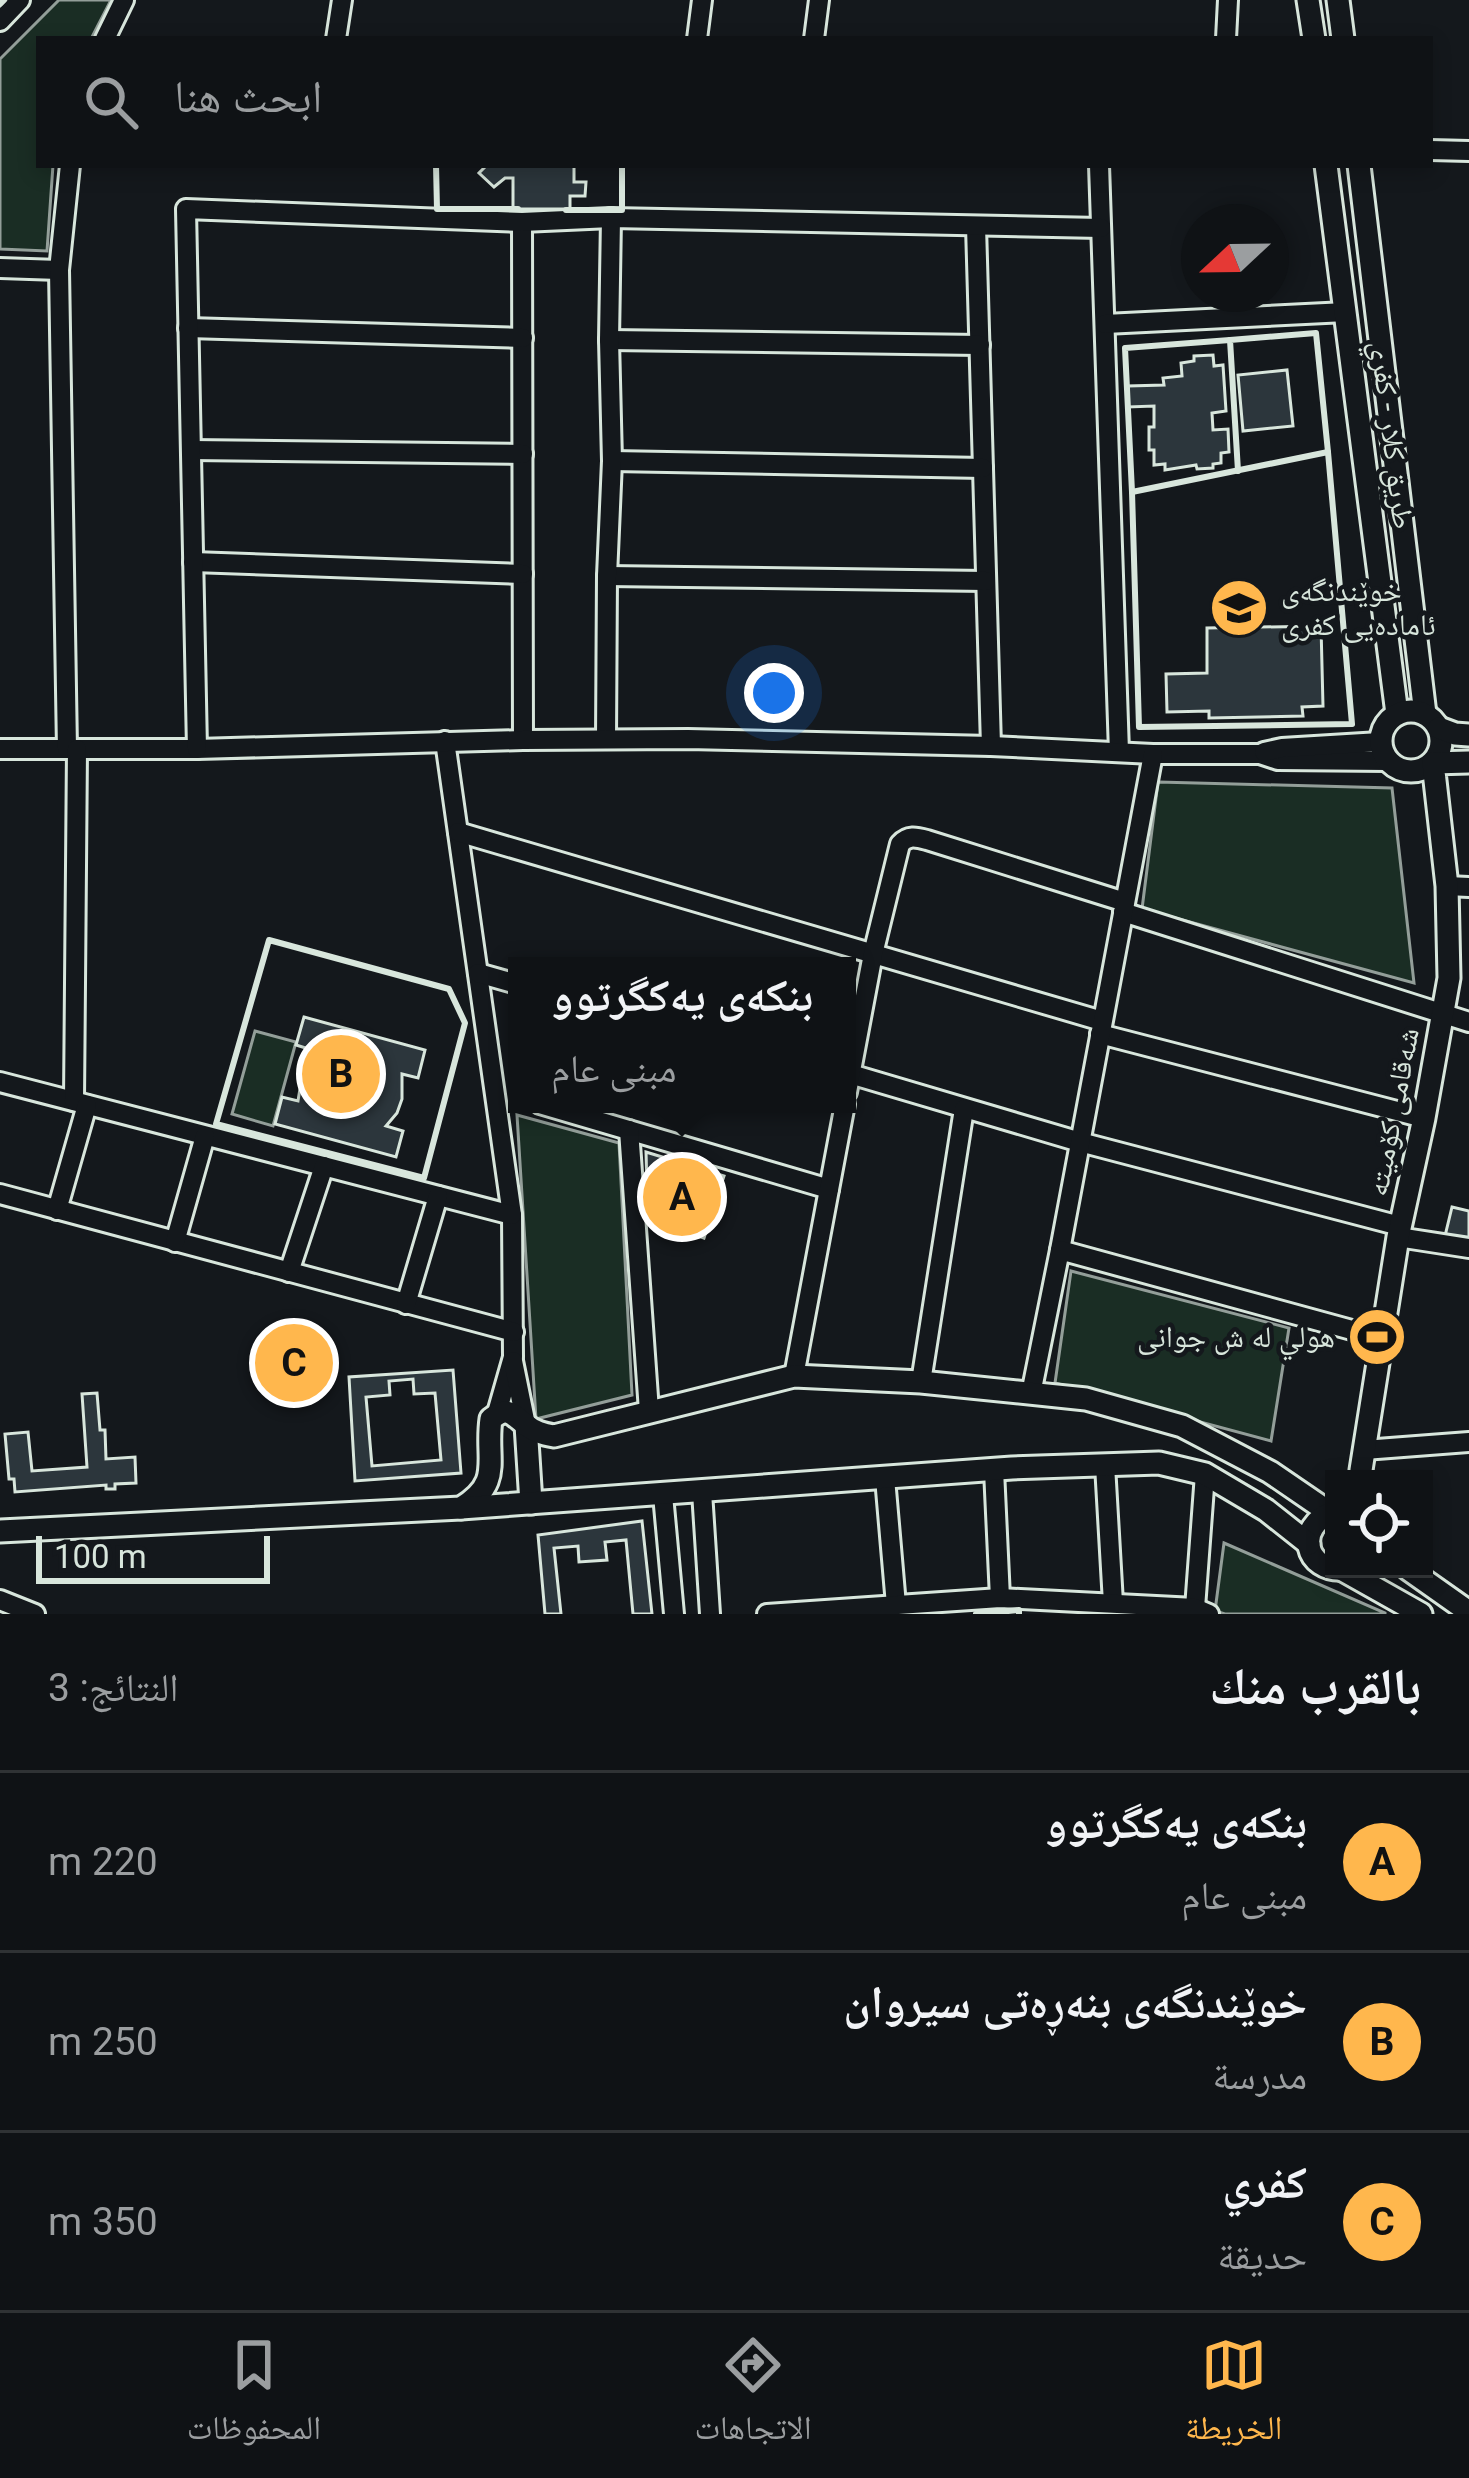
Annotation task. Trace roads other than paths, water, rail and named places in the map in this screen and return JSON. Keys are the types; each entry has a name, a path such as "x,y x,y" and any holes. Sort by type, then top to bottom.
{"main road":[{"path":"1308,0 1314,36"},
{"path":"1338,0 1343,36"},
{"name":"طريق كلار - كفري","path":"1326,168 1397,713"},
{"path":"1359,168 1432,721 1442,746 1433,763 1410,772 1394,767 1384,752 1385,725 1397,713 1416,711 1432,721 1455,734 1469,735"},
{"path":"1433,763 1469,762"},
{"name":"شەقامی کۆمیتە","path":"1359,1470 1449,978 1458,886 1433,763"},
{"path":"461,1508 479,1497 487,1484 489,1429 497,1413 515,1413 538,1433 554,1436 794,1376 921,1382 1086,1399 1182,1426 1270,1472 1325,1508"},
{"path":"524,1503 526,1425"},
{"path":"0,1531 461,1508 994,1470 1159,1463 1205,1474 1266,1510 1309,1544"},
{"path":"490,1469 501,1488 524,1503"},
{"path":"1325,1515 1311,1528 1309,1544 1310,1552 1325,1568"},
{"path":"1359,1578 1421,1614"},
{"path":"1421,1578 1469,1612"}],"street":[{"path":"0,21 20,0"},
{"path":"106,36 124,0"},
{"path":"336,36 342,0"},
{"path":"697,36 702,0"},
{"path":"814,36 819,0"},
{"path":"1226,36 1228,0"},
{"path":"1433,150 1469,151"},
{"path":"57,1210 80,1103 59,270 70,168"},
{"path":"1099,168 1119,752"},
{"path":"197,749 186,209 523,222 610,218 1101,228"},
{"path":"606,739 612,461 610,218"},
{"path":"523,222 523,740"},
{"path":"976,226 991,746"},
{"path":"0,268 59,270"},
{"path":"1105,324 1346,311"},
{"path":"188,328 523,338"},
{"path":"609,340 980,346"},
{"path":"191,450 523,454"},
{"path":"612,461 983,468"},
{"path":"193,562 523,574"},
{"path":"607,576 986,581"},
{"path":"0,749 606,739 1153,754 1260,754 1276,748 1384,752"},
{"path":"445,741 512,1215 513,1357 526,1425"},
{"path":"1031,1394 1153,754"},
{"path":"458,832 873,954 1101,1028 1424,1118"},
{"path":"856,1040 900,844 913,836 1469,1022"},
{"path":"478,973 508,981"},
{"path":"1449,978 1469,1012"},
{"path":"0,1082 512,1215"},
{"path":"856,1082 1469,1248"},
{"path":"494,1090 508,1094"},
{"path":"921,1382 964,1109"},
{"path":"570,1113 829,1189"},
{"path":"794,1376 843,1113"},
{"path":"628,1130 649,1411"},
{"path":"176,1242 205,1136"},
{"path":"290,1272 324,1166"},
{"path":"0,1194 514,1332"},
{"path":"406,1304 438,1196"},
{"path":"1060,1250 1381,1338"},
{"path":"497,1413 513,1357"},
{"path":"1359,1470 1469,1442"},
{"path":"1106,1465 1113,1604"},
{"path":"994,1470 1000,1598"},
{"path":"767,1614 1000,1598 1202,1611 1205,1474"},
{"path":"885,1478 896,1605"},
{"path":"702,1492 710,1614"},
{"path":"663,1495 674,1614"},
{"path":"0,1600 34,1614"}],"place":[{"name":"خوێندنگەی ئامادەیی کفری","path":"1239,608"},
{"name":"خوێندنگەی بنەڕەتی سیروان","path":"341,1074"},
{"name":"بنکەی یەکگرتوو","path":"682,1197"},
{"name":"هولي له ش جوانى","path":"1377,1337"},
{"name":"كفري","path":"294,1363"}]}
